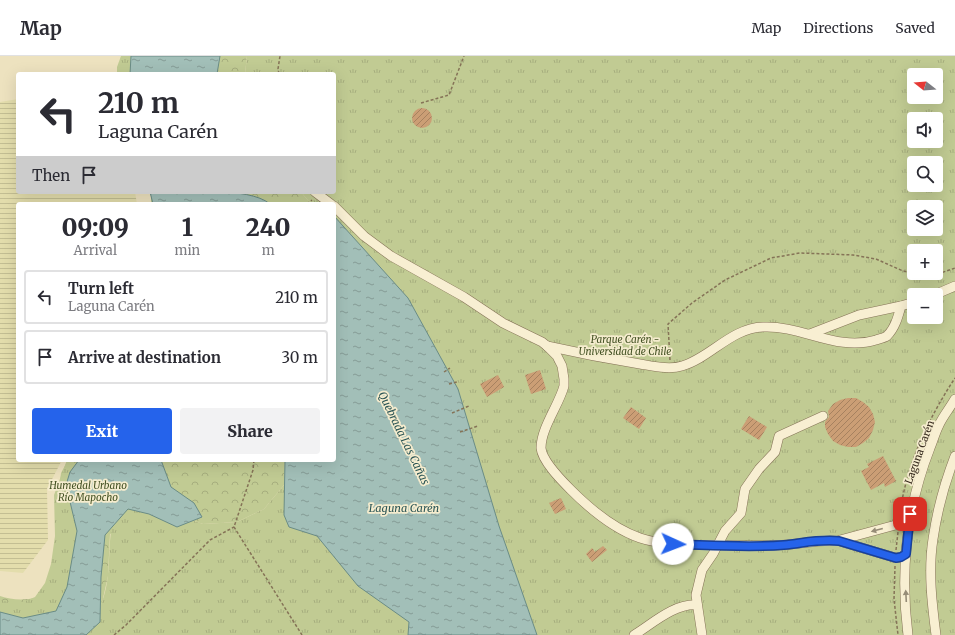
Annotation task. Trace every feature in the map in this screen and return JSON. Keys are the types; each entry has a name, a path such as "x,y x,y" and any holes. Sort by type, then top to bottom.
{"street":[{"path":"318,194 328,202"},
{"path":"336,208 364,236 391,256 464,297 503,323 542,342 547,346 560,361 564,379 562,392 546,428 541,449 544,458 558,477 580,499 601,516 625,532 645,539 673,544 784,545 821,540 839,541 896,558 906,554"},
{"path":"943,291 955,286"},
{"path":"810,334 859,315 907,304"},
{"path":"547,346 615,360 670,368 682,366 695,360 738,333 762,327 785,329 810,334 832,342 852,344 866,343 886,337 896,323 901,306"},
{"name":"Laguna Carén","path":"908,635 906,554 910,514 922,468 939,425 955,399"},
{"path":"702,635 696,595 702,570 726,531 741,513 745,489 759,469 775,452 779,436 823,416"},
{"path":"936,635 932,605 932,540 938,509 955,456"},
{"path":"839,541 903,523 910,514"},
{"path":"634,635 674,610 689,604 697,605"}],"path":[{"path":"279,72 280,56"},
{"path":"421,103 449,95 464,56"},
{"path":"670,368 668,324 692,303 725,280 771,258 800,253 853,255 876,259 907,272"},
{"path":"943,272 955,268"},
{"path":"444,372 450,368"},
{"path":"449,384 457,382"},
{"path":"452,413 469,406"},
{"path":"460,432 478,426"},
{"path":"114,635 126,625 210,540 234,527 253,470 254,462"},
{"path":"234,527 302,635"}],"shaded area":[{"path":"16,99 16,194 135,194 137,202 16,202 16,462 61,462 47,489 48,540 23,573 0,571 0,102"}],"green space":[{"path":"121,56 199,56 192,72 117,72 117,67"},
{"path":"133,56 247,56 245,72 136,72"},
{"name":"Parque Carén - Universidad de Chile","path":"247,56 955,56 955,635 0,635 0,600 18,604 35,597 45,583 51,564 55,536 54,495 66,462 152,462 177,515 203,524 237,522 264,509 284,485 285,462 336,462 336,202 309,202 303,194 336,194 336,72 245,72","holes":["107,517 113,519 107,582 102,602 93,619"]},
{"path":"151,194 303,194 309,202 151,202"},
{"path":"67,462 285,462 284,485 264,509 237,522 203,524 177,515 110,534 108,576 102,603 87,628 0,635 0,596 12,599 26,599 51,595 61,473"}],"water":[{"path":"131,56 220,56 217,72 130,72"},
{"path":"150,194 241,194 260,198 267,202 152,202"},
{"name":"Laguna Carén","path":"336,218 408,298 458,389 499,526 537,635 408,635 409,622 358,586 317,536 289,527 284,515 285,462 336,462"},
{"name":"Humedal Urbano Río Mapocho","path":"78,462 162,462 171,487 194,503 202,517 177,527 149,514 128,509 105,535 101,577 100,622 86,635 0,635 0,612 23,618 56,611 67,587 77,531 66,485 70,472"}],"building":[{"path":"422,108 429,111 432,118 429,125 422,128 415,125 412,118 415,111"},
{"path":"540,370 546,389 531,394 525,375"},
{"path":"498,375 504,387 487,397 480,384"},
{"path":"848,398 856,398 869,407 875,422 869,438 856,447 840,445 833,441 825,427 825,422 829,417 828,411 833,404"},
{"path":"631,407 646,418 639,429 623,418"},
{"path":"749,416 767,427 759,440 741,429"},
{"path":"883,456 896,481 885,487 884,483 871,490 861,471 869,467 867,464"},
{"path":"561,498 566,509 555,514 549,503"},
{"path":"603,546 607,550 592,562 586,554 592,548 595,552"}],"route":[{"path":"673,544 748,546 784,545 812,540 831,540 896,558 906,554 910,514"}],"water label":[{"name":"Quebrada Las Cañas","path":"404,438"}]}
